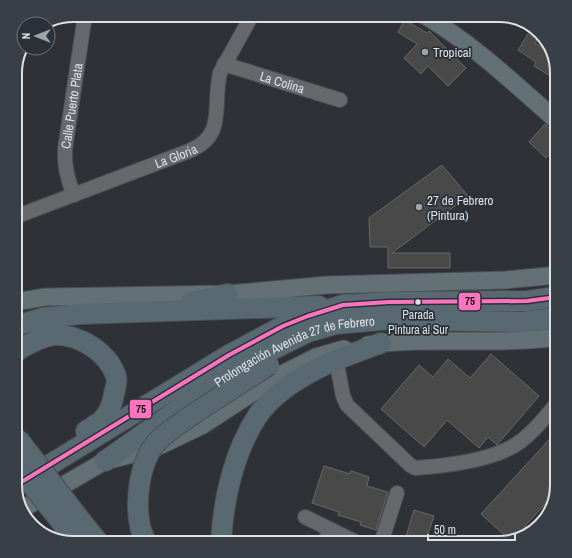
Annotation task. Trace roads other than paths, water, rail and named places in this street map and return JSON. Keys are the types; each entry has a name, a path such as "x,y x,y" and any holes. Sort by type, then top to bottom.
{"highway":[{"path":"142,312 228,294"},
{"name":"Prolongación Avenida 27 de Febrero","path":"22,482 258,339 302,318 343,305 389,302 527,301 550,298"},
{"path":"22,324 43,318 80,314 343,305"},
{"name":"Prolongación Avenida 27 de Febrero","path":"105,461 223,378 265,353 308,332 336,324 391,319 523,322 550,319"},
{"path":"144,536 140,526 138,502 141,479 147,459 155,444 172,429 197,411 269,365 297,349 321,339 354,331 451,320"},
{"path":"22,348 38,340 56,335 76,340 94,347 107,361 117,377 113,401 103,419 22,471"},
{"path":"221,536 230,484 243,441 259,414 279,394 311,371 336,359 381,343"},
{"path":"22,444 74,525 76,536"},
{"path":"22,471 74,525 89,536"}],"main road":[{"path":"434,22 482,54 550,115"},
{"path":"22,301 46,297 228,294 327,285 506,280 550,276"},
{"name":"Prolongación Avenida 27 de Febrero","path":"27,506 105,461 153,449 204,425 278,376 316,357 346,348 381,343 531,341 550,338"}],"street":[{"name":"Calle Puerto Plata","path":"74,195 67,180 64,149 84,22"},
{"name":"La Gloria","path":"22,214 188,151 207,141 212,133 216,119 217,84 224,64 248,22"},
{"name":"La Colina","path":"224,64 340,100"},
{"path":"336,359 343,396 347,405 410,466 415,468 472,461 510,449 525,437 550,410"},
{"path":"383,536 397,493"},
{"path":"305,517 344,536"},
{"path":"327,536 330,529"}],"place":[{"name":"Tropical","path":"425,52"},
{"name":"27 de Febrero (Pintura)","path":"419,207"},
{"name":"Parada Pintura al Sur","path":"418,302"}]}
